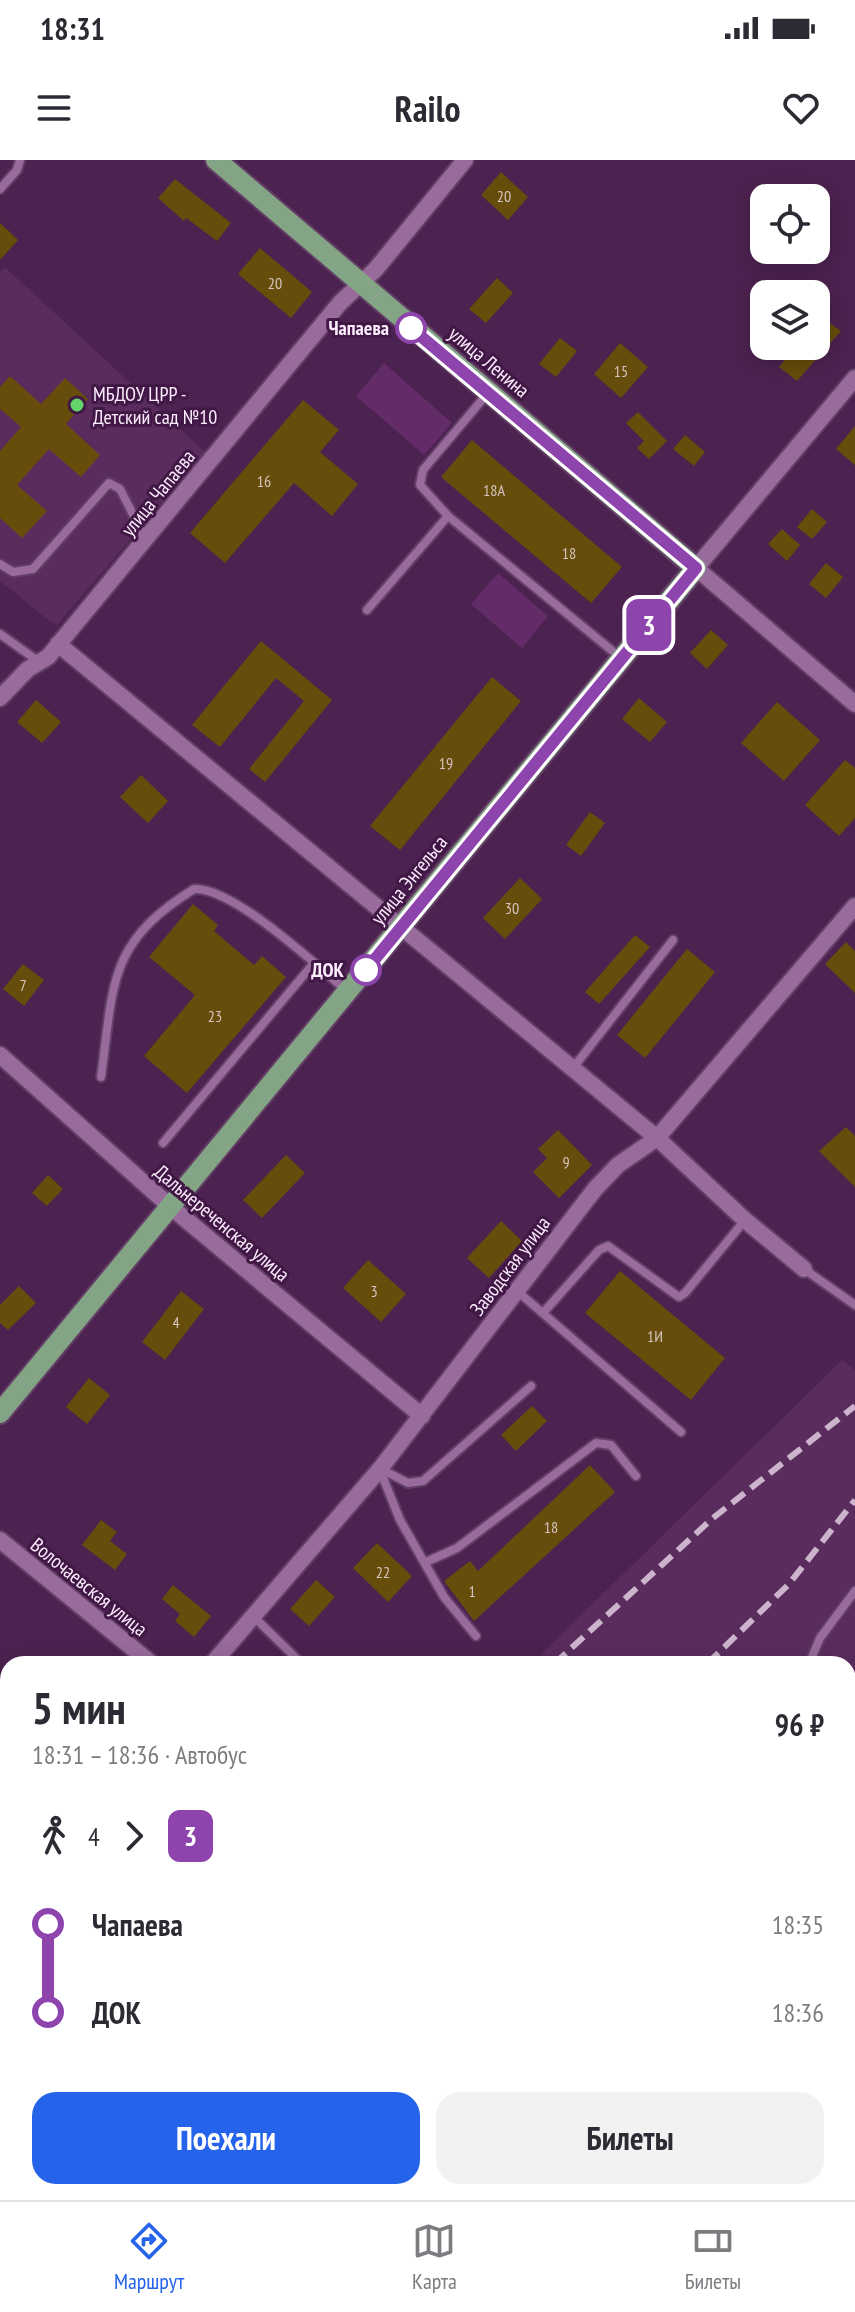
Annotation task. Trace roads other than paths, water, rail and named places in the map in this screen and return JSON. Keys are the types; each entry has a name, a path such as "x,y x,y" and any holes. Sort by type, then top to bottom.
{"main road":[{"name":"улица Ленина","path":"216,160 696,568"},
{"name":"улица Энгельса","path":"0,1413 172,1208 696,568"}],"street":[{"name":"улица Чапаева","path":"2,693 38,661 48,657 465,160"},
{"name":"улица Энгельса","path":"696,568 855,378"},
{"path":"696,568 855,704"},
{"path":"58,644 657,1138 745,1220 804,1269"},
{"name":"Заводская улица","path":"219,1656 380,1469 605,1177 657,1138 855,906"},
{"name":"Дальнереченская улица","path":"0,1055 172,1208 422,1416"},
{"name":"Волочаевская улица","path":"0,1540 142,1656"}],"lane":[{"path":"0,189 17,170 20,160"},
{"path":"488,393 419,477 425,495 621,658"},
{"path":"0,564 13,572 33,569 109,483 120,489 146,540"},
{"path":"367,610 448,516"},
{"path":"0,634 38,661"},
{"path":"101,1077 115,987 128,947 152,918 194,889 220,892 348,992"},
{"path":"573,1068 673,940"},
{"path":"163,1143 313,964"},
{"path":"543,1313 599,1250 608,1246 679,1297 745,1220"},
{"path":"804,1269 855,1305"},
{"path":"517,1290 681,1432"},
{"path":"380,1469 408,1483 423,1481 531,1386"},
{"path":"426,1562 457,1548 596,1443 611,1445 636,1476"},
{"path":"380,1469 400,1520 457,1617 476,1636"},
{"path":"812,1656 820,1638 855,1591"},
{"path":"253,1616 294,1656"}],"railway":[{"path":"563,1656 713,1518 855,1406"},
{"path":"715,1656 789,1584 855,1500"}],"place":[{"name":"Чапаева","path":"411,328"},
{"name":"МБДОУ ЦРР - Детский сад №10","path":"77,405"},
{"name":"ДОК","path":"366,970"}]}
